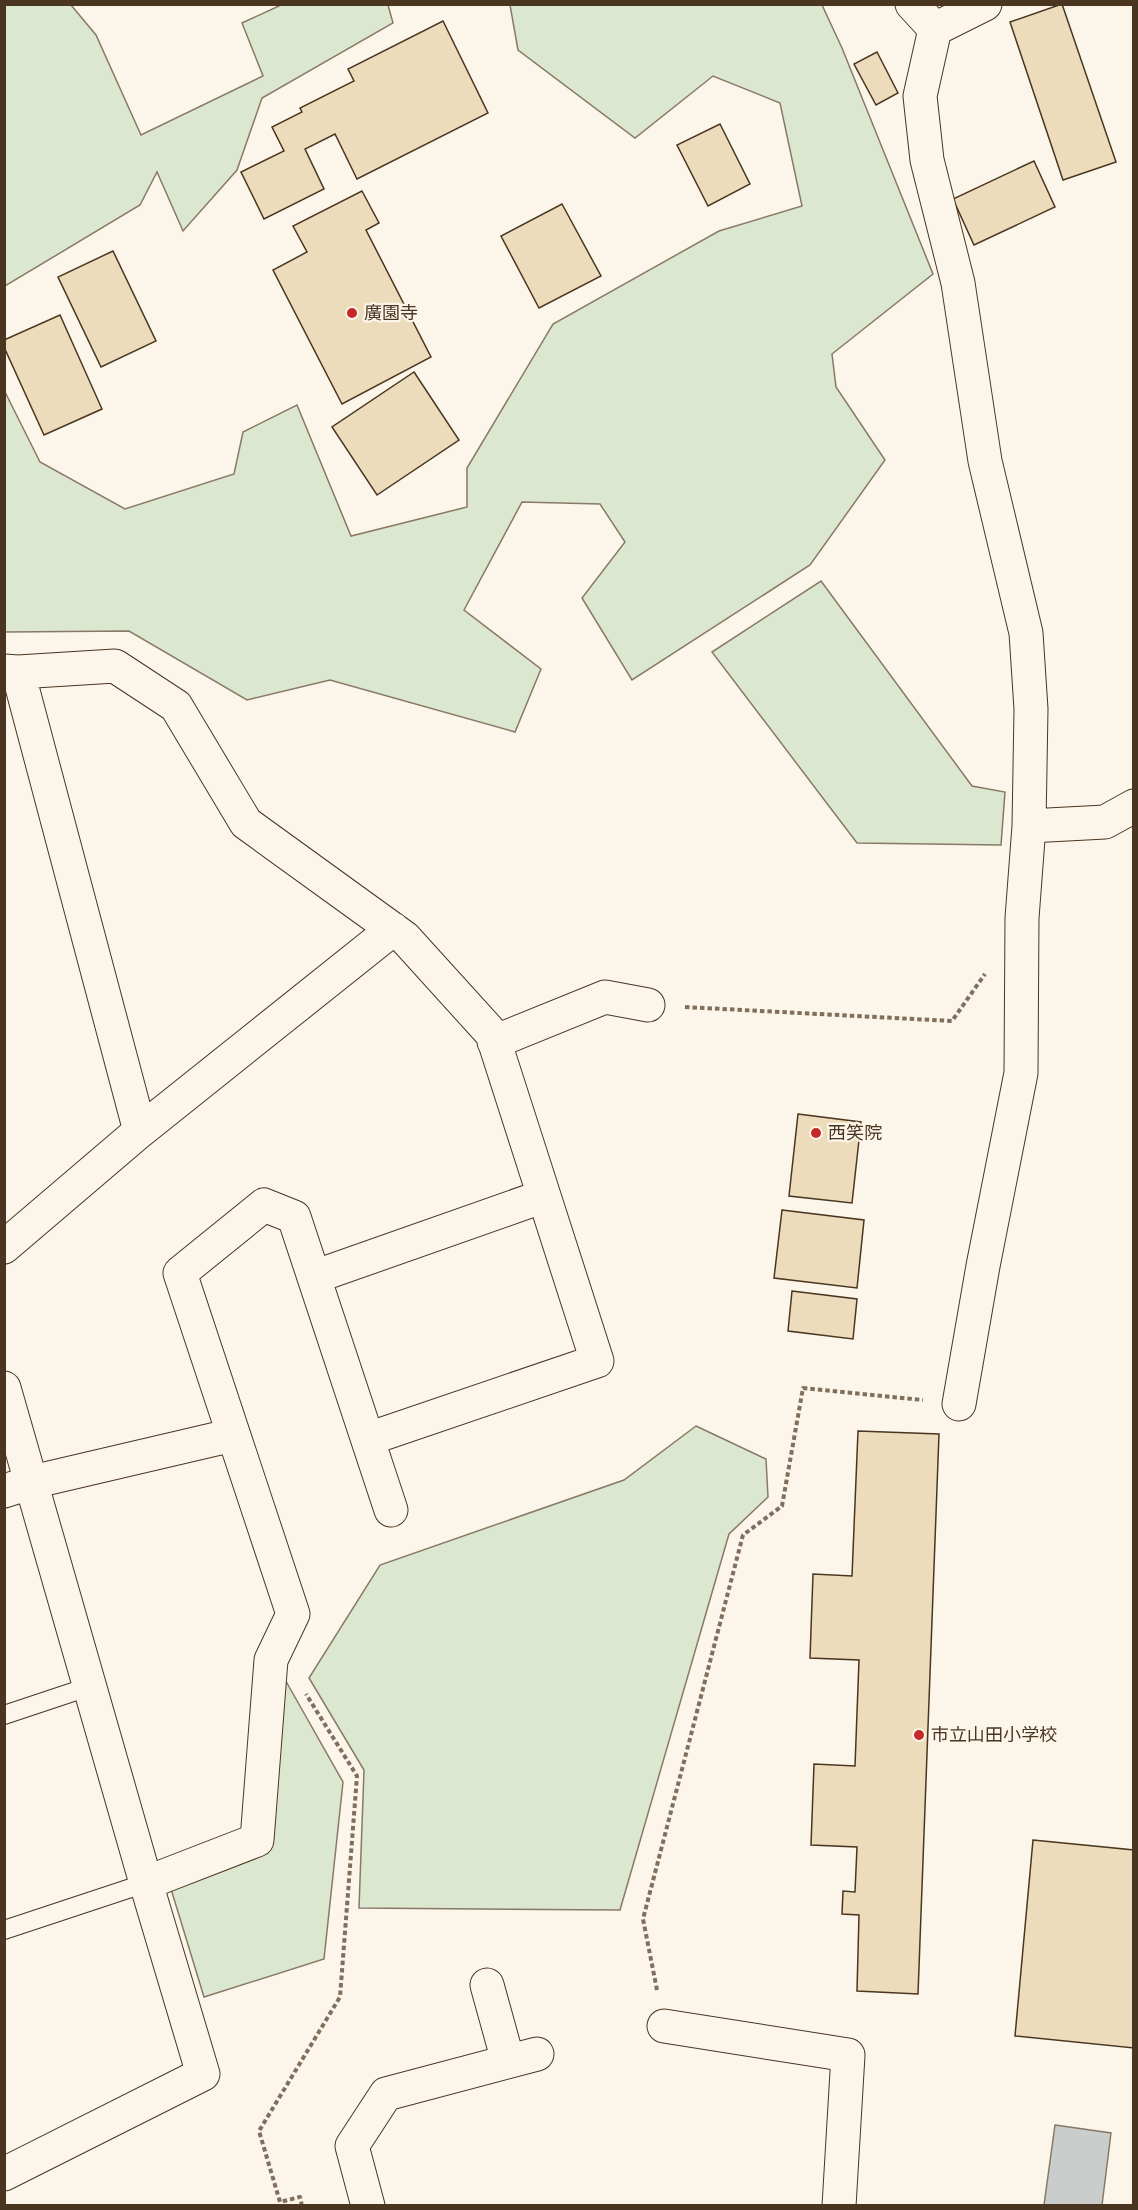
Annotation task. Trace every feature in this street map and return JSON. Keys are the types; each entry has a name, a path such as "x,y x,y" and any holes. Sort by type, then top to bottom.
{"street":[{"path":"912,4 935,29"},
{"path":"935,29 986,4"},
{"path":"935,29 920,96 927,160 958,283 985,461 1026,633 1032,709 1029,826 1022,918 1021,1073 977,1297 959,1404"},
{"path":"140,1131 11,672 115,666 176,706 246,823 405,938 492,1034 597,1361 368,1439"},
{"path":"1029,826 1104,822 1134,806"},
{"path":"4,1247 140,1131 393,929"},
{"path":"494,1042 605,997 648,1005"},
{"path":"314,1277 544,1196"},
{"path":"146,1882 257,1840 271,1660 293,1614 180,1273 264,1204 294,1217 392,1510"},
{"path":"4,1388 18,1487 91,1686 203,2074 4,2175"},
{"path":"18,1487 233,1435"},
{"path":"368,2205 352,2146 386,2094 523,2057 488,1985"},
{"path":"664,2026 848,2055 839,2205"}],"lane":[{"path":"4,1715 91,1686"},
{"path":"4,1930 146,1882"}],"path":[{"path":"648,1005 952,1021 990,965"},
{"path":"664,2026 643,1919 743,1535 782,1506 803,1388 959,1404"},
{"path":"277,1647 357,1776 340,1997 260,2131 280,2202 300,2197 302,2205"}],"green space":[{"path":"4,5 71,5 96,35 141,135 263,76 242,23 281,5 388,5 393,23 262,98 237,170 183,231 157,172 140,205 5,286"},
{"path":"510,5 822,5 842,48 933,274 832,354 836,387 885,460 810,565 632,680 582,598 625,542 600,504 522,502 464,610 541,669 515,732 330,680 247,700 129,631 5,632 5,392 40,462 125,509 234,474 243,432 297,405 351,536 467,507 467,468 553,324 719,231 802,206 780,103 713,76 635,138 518,50"},
{"path":"821,581 972,786 1005,792 1001,845 857,843 712,652"},
{"path":"696,1426 766,1459 768,1497 729,1534 620,1910 359,1908 364,1770 309,1678 380,1565 624,1480"},
{"path":"283,1676 343,1782 324,1959 204,1997 171,1889 267,1852"}],"shaded area":[{"path":"1055,2125 1111,2133 1102,2205 1044,2205"}],"building":[{"path":"1062,4 1116,162 1063,180 1010,22"},
{"path":"443,21 488,113 357,179 335,134 305,149 324,189 264,219 241,172 284,151 272,127 302,112 300,108 354,81 348,69"},
{"path":"877,52 898,93 876,105 854,64"},
{"path":"720,124 750,184 708,206 677,145"},
{"path":"1034,161 1055,207 974,245 953,199"},
{"name":"廣園寺","path":"362,191 379,223 366,230 431,357 342,404 273,270 307,252 293,226"},
{"path":"562,204 601,276 539,308 501,236"},
{"path":"113,251 156,341 101,367 58,277"},
{"path":"60,315 102,409 44,435 4,347 4,340"},
{"path":"414,372 459,440 377,495 332,427"},
{"path":"798,1114 861,1122 852,1203 789,1196"},
{"path":"782,1210 864,1220 857,1288 774,1278"},
{"path":"792,1291 857,1299 853,1339 788,1331"},
{"path":"858,1431 939,1434 918,1994 857,1991 859,1915 842,1914 843,1891 855,1892 857,1847 811,1845 814,1764 855,1766 859,1660 810,1658 813,1574 852,1576"},
{"path":"1033,1840 1134,1850 1134,2048 1015,2036"}],"place":[{"name":"廣園寺","path":"352,313"},
{"name":"西笑院","path":"816,1133"},
{"name":"市立山田小学校","path":"919,1735"}]}
